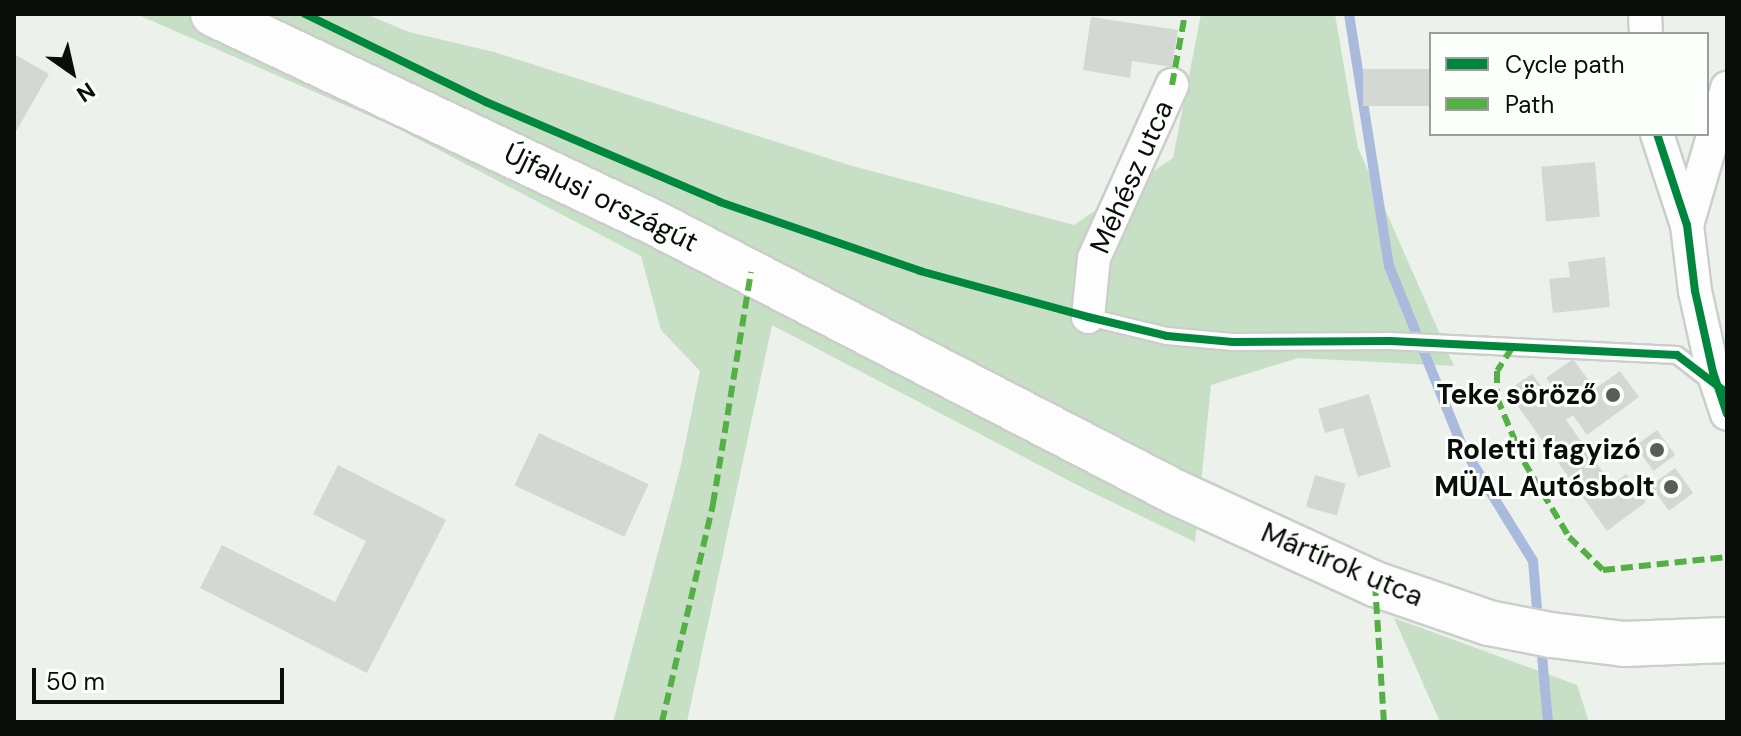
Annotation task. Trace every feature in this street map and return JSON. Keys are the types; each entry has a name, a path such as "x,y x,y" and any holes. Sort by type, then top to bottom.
{"main road":[{"name":"Újfalusi országút","path":"213,14 655,223 984,392"},
{"name":"Mártírok utca","path":"984,392 1177,493 1375,584 1489,623 1624,644 1727,640"}],"street":[{"name":"Méhész utca","path":"1088,317 1094,258 1172,85"},
{"path":"1687,225 1727,88"},
{"path":"1658,136 1687,225 1695,291 1722,400"}],"lane":[{"path":"1088,317 1167,336 1233,342 1390,341 1677,355 1722,400"}],"green space":[{"path":"136,14 366,14 409,32 494,52 849,165 1074,225 1173,158 1201,14 1335,14 1358,148 1454,366 1298,358 1211,385 1195,542 1083,488 772,325 687,722 613,722 680,469 700,371 661,330 641,256 395,127"},
{"path":"1394,618 1577,685 1589,722 1440,722"}],"building":[{"path":"1091,17 1178,30 1172,67 1132,61 1130,78 1083,70"},
{"path":"14,54 49,74 14,135"},
{"path":"1363,69 1429,69 1429,106 1363,106"},
{"path":"1595,162 1600,217 1546,221 1541,167"},
{"path":"1605,257 1610,307 1553,313 1549,279 1570,277 1568,262"},
{"path":"1573,359 1595,389 1620,371 1639,397 1587,435 1573,415 1566,420 1612,485 1626,474 1646,502 1607,531 1507,391 1532,374 1548,395 1555,390 1546,378"},
{"path":"1369,394 1391,467 1358,477 1343,428 1325,433 1318,409"},
{"path":"1657,430 1675,455 1653,471 1635,446"},
{"path":"539,433 649,484 624,537 514,486"},
{"path":"338,465 446,520 367,673 200,588 222,545 335,602 366,541 313,514"},
{"path":"1675,468 1693,493 1669,511 1651,486"},
{"path":"1315,475 1346,484 1337,516 1306,507"}],"waterway":[{"path":"1349,14 1389,266 1462,446 1533,561 1538,620"},
{"path":"1541,644 1548,722"}],"marked path":[{"path":"1172,85 1185,14"},
{"path":"662,722 713,504 751,272"},
{"path":"1512,348 1497,371 1497,398 1524,462 1569,537 1603,570 1727,557"},
{"path":"1375,584 1384,722"}],"cycle path":[{"path":"305,14 486,102 720,202 920,271 1088,317 1167,336 1233,342 1390,341 1677,355 1727,393"},
{"path":"1658,136 1687,225 1695,291 1713,372 1727,414"}],"place":[{"name":"Teke söröző","path":"1613,395"},
{"name":"Roletti fagyizó","path":"1657,450"},
{"name":"MÜAL Autósbolt","path":"1671,487"}]}
